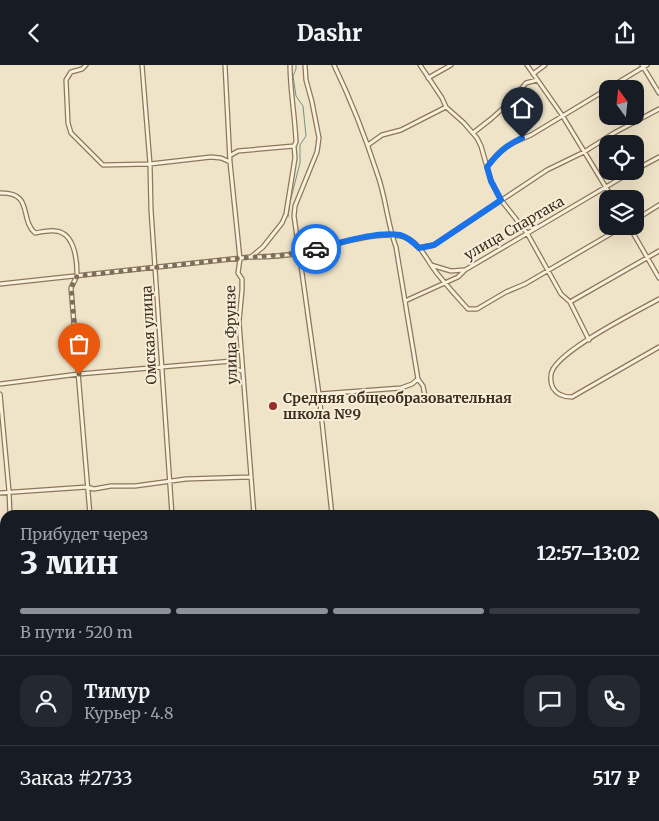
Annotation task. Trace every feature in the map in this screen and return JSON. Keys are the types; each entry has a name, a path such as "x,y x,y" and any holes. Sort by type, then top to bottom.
{"street":[{"path":"86,65 82,69 74,70 66,80 68,123 70,133 103,165 150,164 211,157 221,158 230,162"},
{"name":"Омская улица","path":"142,65 172,510"},
{"name":"улица Фрунзе","path":"225,65 230,162 240,259 238,273 242,279 240,323 242,371 253,510"},
{"path":"250,257 263,247 282,223 286,214 296,142 290,65"},
{"path":"305,65 306,80 319,138 317,152 295,205 294,216 319,394 331,510"},
{"path":"334,65 368,145 383,194 396,247 418,379 423,386 425,396"},
{"path":"420,65 446,107 473,133 481,146 491,181 501,200 527,233 547,271 561,293 570,302 589,340"},
{"path":"428,78 451,65"},
{"path":"527,65 562,115 608,190"},
{"path":"533,74 545,65"},
{"path":"487,167 498,153 510,143 531,135 644,66 659,93"},
{"path":"473,133 491,119 526,83 537,80"},
{"path":"368,145 382,135 401,130 446,107"},
{"path":"419,248 434,245 547,170 584,152 614,133 659,109"},
{"path":"230,155 238,151 294,146"},
{"name":"улица Спартака","path":"644,165 659,157"},
{"name":"улица Спартака","path":"405,301 458,277 464,270 618,180"},
{"path":"0,193 13,193 19,197 26,208 30,228 35,233 55,231 67,236 74,248 77,276 71,288 90,510"},
{"path":"644,214 659,205"},
{"path":"0,284 299,253 348,240 401,235 419,248 445,283 468,309 477,309 609,235"},
{"path":"634,235 659,278"},
{"path":"570,302 659,251"},
{"path":"431,265 450,271 464,270"},
{"path":"659,299 566,355 553,369 551,374 553,388 560,395 572,397 659,347"},
{"path":"0,384 79,374 232,361 236,369 242,371"},
{"path":"319,394 401,387 412,384 418,379"},
{"path":"0,394 10,510"},
{"path":"0,493 9,491 135,486 186,479 250,477"}],"waterway":[{"path":"288,217 300,163 300,145 306,136 303,106 296,96 293,76 296,65"}],"way so far":[{"path":"79,374 71,288 77,276 283,255 316,249"}],"place":[{"name":"Средняя общеобразовательная школа №9","path":"273,406"}],"route":[{"path":"316,249 348,240 392,235 401,235 419,248 434,245 501,200 491,181 487,167 498,153 510,143 522,138"}]}
